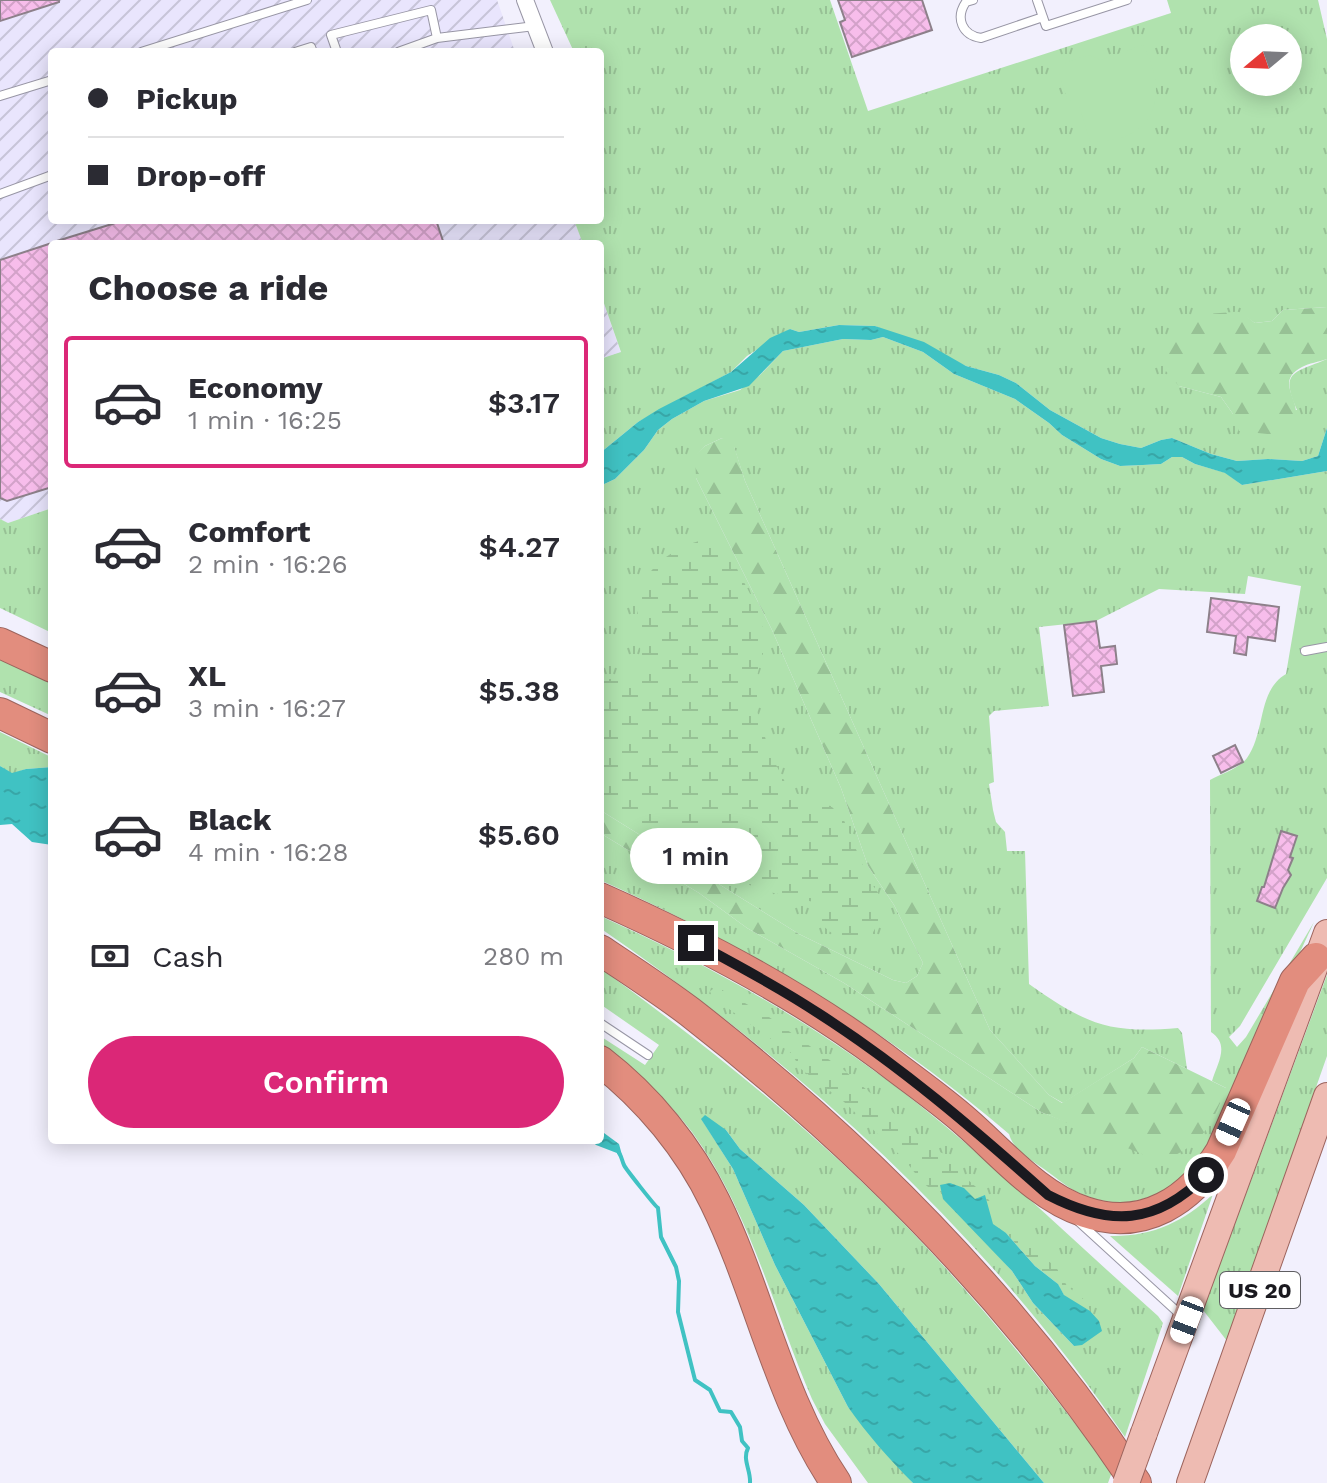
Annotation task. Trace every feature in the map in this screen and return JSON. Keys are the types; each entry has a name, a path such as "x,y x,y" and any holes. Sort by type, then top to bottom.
{"highway":[{"path":"0,625 48,647"},
{"path":"0,643 48,665"},
{"path":"0,713 48,736"},
{"path":"604,900 676,932 817,1012 962,1118 1048,1195 1086,1213 1114,1218 1142,1215 1164,1208 1188,1193 1206,1175 1221,1151 1295,981 1322,946"},
{"path":"604,953 688,1010 750,1060 872,1168 968,1265 1030,1337 1136,1483"},
{"path":"604,1065 647,1103 670,1131 715,1201 789,1396 821,1461 836,1483"}],"main road":[{"name":"US 20","path":"1126,1483 1322,946"},
{"name":"US 20","path":"1190,1483 1327,1096"}],"street":[{"path":"525,0 543,48"}],"lane":[{"path":"154,48 307,0"},
{"path":"973,0 966,2 960,15 964,28 975,37 981,38 1043,17"},
{"path":"1037,0 1046,26 1127,0"},
{"path":"336,48 331,35 431,10 437,38"},
{"path":"415,48 437,38 535,26"},
{"path":"0,96 48,81"},
{"path":"0,194 48,176"},
{"path":"1305,651 1327,647"},
{"path":"604,1026 648,1055"},
{"path":"1048,1195 1187,1320"}],"shaded area":[{"path":"0,0 497,0 514,48 48,48 48,224 576,224 582,240 48,240 48,509 8,523 0,519"},
{"path":"604,304 621,353 604,358"}],"green space":[{"path":"550,0 830,0 868,111 1171,13 1167,0 1318,0 1327,39 1327,307 1283,310 1272,321 1255,323 1238,312 1179,386 1221,397 1233,414 1297,410 1290,380 1299,371 1327,359 1327,428 1318,456 1302,461 1237,461 1172,438 1141,448 1120,444 1101,438 1050,410 1016,383 999,375 966,366 875,326 839,325 799,332 790,329 747,356 731,372 638,422 604,450 604,358 621,352 604,303 604,240 582,240 576,224 604,224 604,48 572,48"},
{"path":"1143,45 1156,82 1151,114 1142,126 1129,135 1090,141 1079,105 1067,99 1059,74 1066,62 1089,55 1101,60"},
{"path":"1327,307 1327,359 1302,367 1291,377 1289,383 1296,416 1287,436 1239,431 1233,414 1221,397 1179,386 1165,370 1174,336 1179,328 1196,318 1237,312 1255,323 1272,321 1283,310"},
{"path":"883,337 923,352 954,374 1015,399 1062,435 1101,459 1120,466 1161,464 1172,457 1182,457 1226,473 1242,485 1327,471 1327,878 1240,1026 1229,1037 1237,1047 1246,1037 1314,922 1216,1133 1191,1168 1176,1182 1141,1200 1101,1200 1071,1189 1025,1156 1009,1134 962,1096 865,1025 762,962 604,882 604,835 699,893 747,928 844,983 1041,1112 1093,1132 1226,1088 1212,1081 1221,1048 1217,1037 1211,1032 1210,780 1240,765 1253,747 1270,690 1286,674 1301,586 1248,576 1245,594 1159,589 1096,621 1039,627 1049,706 994,711 989,716 994,782 989,784 996,822 1005,832 1007,851 1025,851 1029,984 1066,1009 1099,1023 1133,1029 1178,1028 1182,1033 1187,1069 1142,1047 1134,1058 1063,1103 1049,1095 990,1030 745,481 734,447 722,438 705,446 696,455 696,478 772,630 841,788 868,866 894,905 923,963 917,976 906,983 893,980 799,934 604,812 604,484 615,479 644,450 658,430 672,419 704,401 740,390 783,351 843,339"},
{"path":"722,438 734,446 745,481 990,1030 1049,1095 1062,1103 1134,1058 1142,1047 1226,1088 1209,1125 1186,1149 1161,1162 1041,1112 844,983 747,928 699,893 604,835 604,812 799,934 893,980 906,983 917,976 923,963 894,905 868,866 841,788 772,630 696,478 695,455"},
{"path":"48,509 48,631 0,608 0,519 8,523"},
{"path":"708,539 734,563 758,609 766,642 757,676 757,711 770,753 786,784 808,803 831,806 843,818 868,878 882,899 878,923 870,938 854,943 833,934 818,922 818,903 765,891 716,872 604,803 604,680 622,678 640,669 638,619 641,586 655,567 689,545"},
{"path":"0,659 48,682 48,714 0,692"},
{"path":"0,732 48,756 48,767 12,774 0,766"},
{"path":"604,918 724,977 804,1024 880,1075 948,1128 1158,1316 1163,1323 1125,1437 1012,1290 951,1223 819,1097 676,982 604,931","holes":["971,1226 1006,1233 1058,1284 1064,1295 1074,1346 1033,1303 1012,1271"]},
{"path":"604,971 682,1029 800,1125 910,1230 989,1318 1064,1409 1112,1472 1108,1483 1044,1483 879,1284 804,1205 740,1149 726,1130 702,1120 733,1169 775,1265 848,1407 913,1483 868,1483 825,1424 812,1399 760,1262 712,1163 671,1107 604,1046 604,1039 645,1065 659,1045 604,1007"},
{"path":"1327,975 1327,1056 1227,1341 1203,1310"},
{"path":"717,987 769,1017 845,1071 937,1151 952,1157 958,1171 985,1195 975,1199 964,1188 940,1191 943,1199 922,1182 904,1159 843,1101 801,1069 791,1053 712,997 710,991"},
{"path":"1213,1194 1178,1296 1110,1236 1139,1234 1166,1226 1190,1213"},
{"path":"985,1195 998,1212 1058,1270 1067,1286 1087,1302 1090,1311 1064,1295 1058,1284 993,1224"}],"water":[{"path":"839,325 875,326 924,342 966,366 1016,383 1050,410 1101,438 1141,448 1172,438 1237,461 1302,461 1318,456 1327,428 1327,471 1242,485 1225,473 1182,457 1172,457 1161,464 1120,466 1101,459 1062,435 1015,399 954,374 923,352 883,337 843,339 783,351 749,386 704,401 672,419 658,430 644,450 615,479 604,484 604,450 638,422 731,372 770,338 790,329 799,332"},
{"path":"0,766 12,773 48,767 48,844 32,842 12,824 0,825"},
{"path":"705,1115 726,1130 740,1149 804,1205 879,1284 1044,1483 913,1483 895,1465 848,1407 775,1265 733,1169 701,1119"},
{"path":"604,1133 619,1144 622,1155 596,1145 604,1144"},
{"path":"950,1183 964,1188 975,1199 985,1195 993,1224 1058,1284 1064,1295 1090,1311 1099,1321 1102,1331 1082,1345 1074,1346 1033,1303 1012,1271 943,1199 940,1185"}],"building":[{"path":"0,0 59,0 59,2 0,21"},
{"path":"838,0 922,0 932,30 852,57 840,22 845,20"},
{"path":"112,224 437,224 443,240 60,240"},
{"path":"48,244 48,488 7,501 0,498 0,260"},
{"path":"1211,598 1279,607 1275,641 1248,637 1246,655 1234,653 1236,636 1207,632"},
{"path":"1096,621 1100,648 1115,646 1117,664 1101,666 1104,692 1073,696 1064,625"},
{"path":"1235,745 1243,762 1221,773 1213,756"},
{"path":"1281,831 1297,836 1288,870 1291,875 1275,908 1257,901"}],"waterway":[{"path":"619,1153 626,1168 658,1208 661,1237 676,1267 678,1312 695,1380 710,1390 720,1411 731,1412 740,1427 742,1441 748,1448 746,1457 750,1483"}],"route":[{"path":"696,943 817,1012 880,1056 962,1118 1048,1195 1063,1203 1086,1213 1114,1218 1142,1215 1164,1208 1188,1193 1206,1175"}]}
